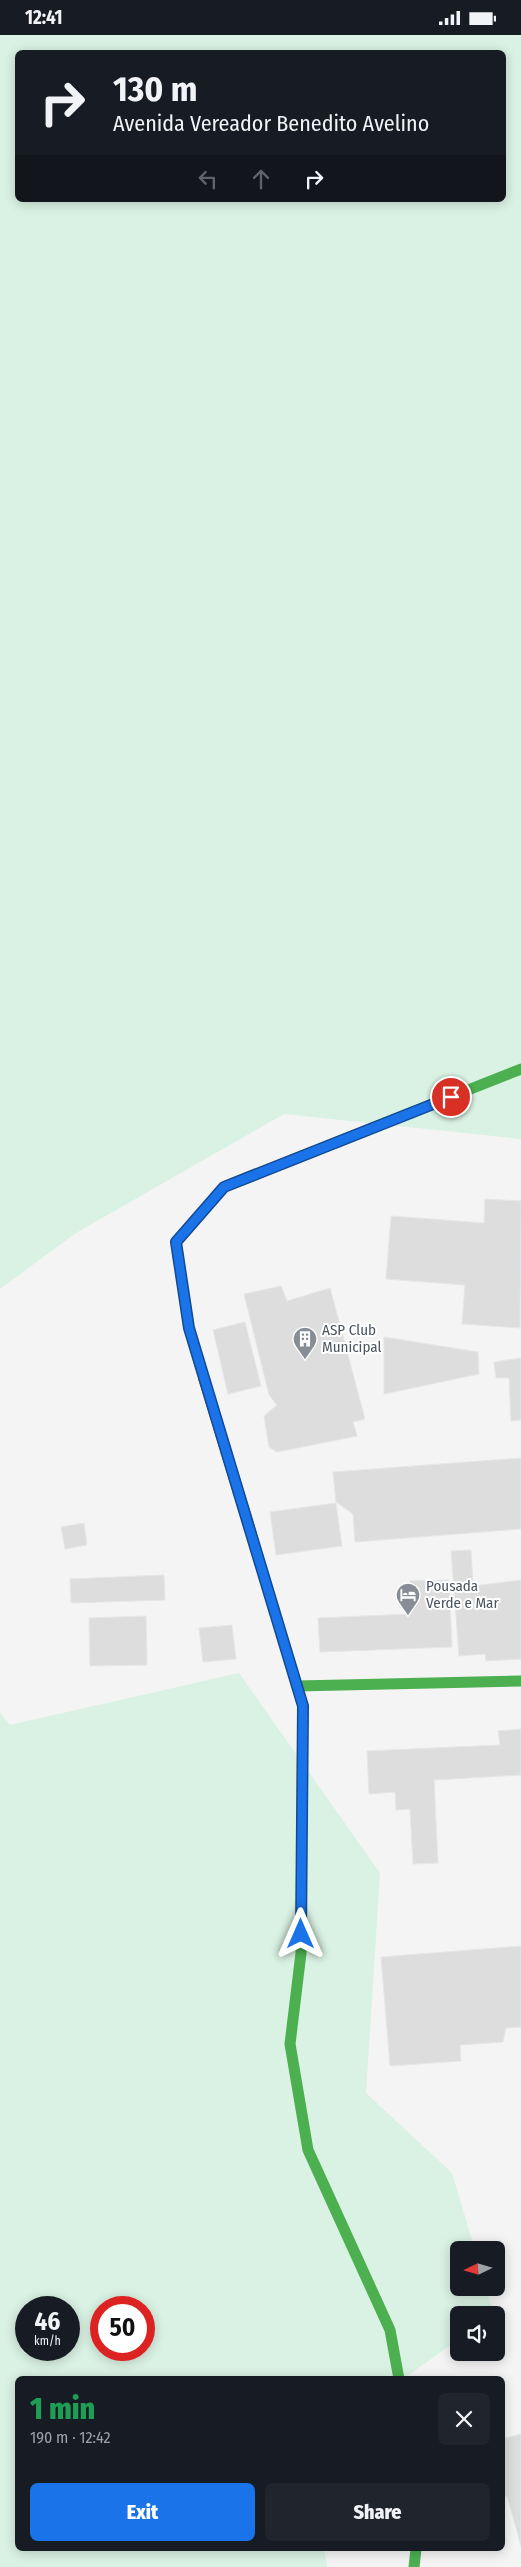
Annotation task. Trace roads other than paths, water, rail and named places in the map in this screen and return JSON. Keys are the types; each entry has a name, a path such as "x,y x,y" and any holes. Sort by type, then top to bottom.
{"main road":[{"path":"399,2376 390,2330 308,2150 290,2043 301,1953 303,1706 189,1328 176,1242 224,1187 521,1069"},
{"path":"297,1686 521,1681"},
{"path":"414,2567 416,2551"}],"place":[{"name":"ASP Club Municipal","path":"305,1360"},
{"name":"Pousada Verde e Mar","path":"408,1616"}]}
